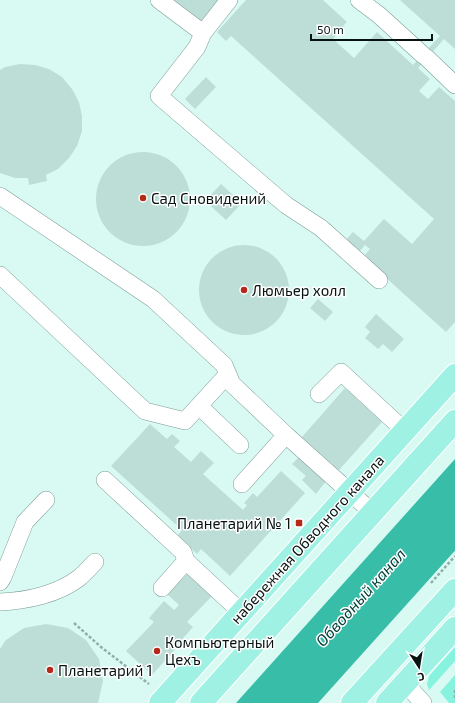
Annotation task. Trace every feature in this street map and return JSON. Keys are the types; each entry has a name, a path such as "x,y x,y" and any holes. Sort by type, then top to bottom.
{"main road":[{"name":"набережная Обводного канала","path":"160,703 455,376"},
{"name":"набережная Обводного канала","path":"201,703 455,421"},
{"path":"352,703 455,590"},
{"path":"387,703 455,628"}],"street":[{"path":"159,0 203,33"},
{"path":"229,0 203,33 197,47 160,96 286,205 321,228 379,280"},
{"path":"358,0 379,15 455,85"},
{"path":"3,203 153,300 224,365 232,384 286,435 372,512"},
{"path":"0,275 145,411 185,421 228,374"},
{"path":"319,394 341,372 405,431"},
{"path":"199,406 240,445"},
{"path":"242,484 286,435"},
{"path":"105,480 183,552 186,561 241,612"},
{"path":"0,582 25,522 46,500"},
{"path":"162,588 186,561"},
{"path":"0,602 48,594 61,589 79,578 95,562"},
{"path":"405,683 422,703"}],"path":[{"path":"431,582 455,556"},
{"path":"74,623 101,647 150,684"},
{"path":"455,690 455,698"}],"shaded area":[{"path":"455,647 455,661 429,690 427,684 429,676"},
{"path":"455,675 455,703 449,703 440,692"}],"water":[{"name":"Обводный канал","path":"455,459 455,551 318,703 236,703"}],"pier":[{"path":"455,551 455,554 430,582 429,580"}],"building":[{"path":"169,0 218,0 201,23"},
{"path":"246,0 323,0 347,22 333,39 354,58 377,32 413,65 440,36 400,0 455,0 455,49 444,39 418,68 430,79 419,91 428,99 439,87 455,101 455,322 446,332 363,257 370,249 365,245 358,253 345,241 353,232 364,241 384,219 412,244 434,219 231,36 226,41 217,32"},
{"path":"20,64 35,65 49,69 62,77 72,89 79,102 82,116 82,131 77,146 69,158 58,169 46,175 47,181 29,185 28,178 15,178 0,173 0,70 5,67"},
{"path":"206,77 216,87 195,109 185,99"},
{"name":"Сад Сновидений","path":"143,152 161,155 176,166 187,181 190,199 187,217 176,232 161,243 143,246 125,243 110,232 99,217 96,199 99,181 110,166 125,155"},
{"path":"221,184 242,203 226,220 205,201"},
{"name":"Люмьер холл","path":"244,245 261,248 276,258 286,273 289,290 286,307 276,322 261,332 244,335 227,332 212,322 202,307 199,290 202,273 212,258 227,248"},
{"path":"318,299 333,312 325,321 310,308"},
{"path":"376,314 404,339 392,352 383,344 378,349 365,338 370,332 365,327"},
{"path":"345,388 382,422 339,470 302,437"},
{"path":"150,424 167,439 172,434 180,441 174,447 191,462 201,451 214,463 203,474 243,510 247,505 244,503 253,493 257,497 281,471 305,493 230,576 201,549 197,554 177,536 182,530 111,466"},
{"path":"301,455 327,480 316,494 302,480 306,476 292,464"},
{"path":"189,572 213,595 187,622 193,627 152,675 126,651 154,622 149,618 164,601 174,610 179,605 167,594"},
{"name":"Планетарий 1","path":"46,624 68,628 86,640 99,659 103,681 98,703 0,703 0,649 6,640 24,628"}],"place":[{"name":"Сад Сновидений","path":"143,198"},
{"name":"Люмьер холл","path":"244,290"},
{"name":"Планетарий № 1","path":"299,523"},
{"name":"Компьютерный Цехъ","path":"157,651"},
{"name":"Планетарий 1","path":"50,670"}]}
